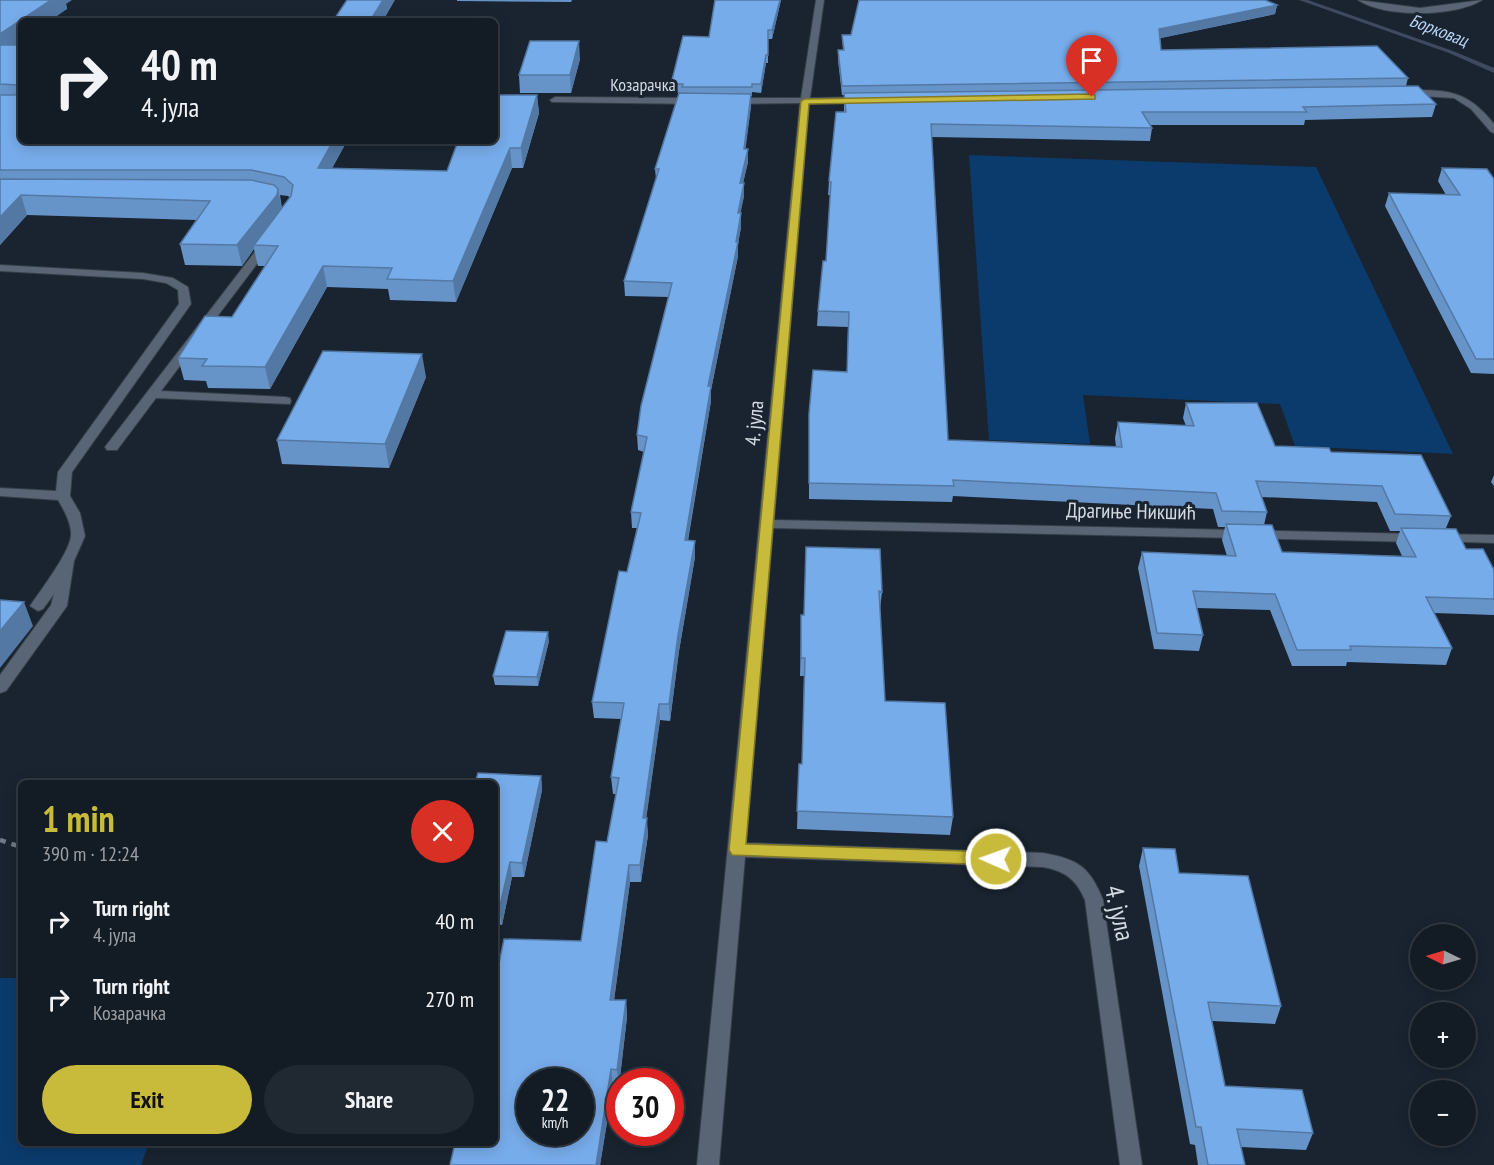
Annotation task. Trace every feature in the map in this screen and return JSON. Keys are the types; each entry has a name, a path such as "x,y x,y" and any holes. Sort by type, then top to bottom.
{"street":[{"name":"4. јула","path":"708,1165 805,101 820,0"},
{"path":"1362,0 1384,6 1422,11 1454,8 1478,0"},
{"path":"1395,93 1452,94 1474,105 1494,130"},
{"name":"Козарачка","path":"555,100 701,101"},
{"path":"724,101 877,100"},
{"path":"112,447 274,235"},
{"path":"0,268 143,276 169,280 184,289 185,304 65,472 63,496 73,513 78,536 67,561 38,606"},
{"path":"152,394 285,400"},
{"path":"0,492 63,496"},
{"name":"Драгиње Никшић","path":"768,524 1494,539"},
{"path":"0,687 59,606 67,561"},
{"name":"4. јула","path":"738,850 1043,860 1071,867 1086,880 1094,900 1131,1165"}],"path":[{"path":"0,840 18,846"}],"shaded area":[{"path":"969,155 1316,167 1453,454 1295,446 1280,404 1083,395 1090,444 989,440"},
{"path":"0,978 18,978 18,1146 148,1146 141,1165 0,1165"}],"building":[{"path":"0,0 51,0 24,18 18,18 18,22 0,34"},
{"path":"347,0 383,0 372,18 335,18"},
{"path":"715,0 780,0 772,30 768,30 768,55 766,55 761,84 752,84 752,87 682,87 683,84 671,84 683,36 709,37"},
{"path":"859,0 1265,0 1277,5 1159,29 1161,50 1377,46 1408,78 842,86 838,50 844,50 842,35 851,35"},
{"path":"530,41 579,41 570,75 519,75"},
{"path":"0,45 18,45 18,92 17,85 0,84"},
{"path":"1418,86 1436,104 1303,107 1307,112 1142,112 1152,128 931,124 948,440 1122,447 1118,422 1194,426 1186,403 1257,403 1275,446 1329,448 1331,452 1421,455 1451,516 1395,514 1382,486 1256,481 1267,512 1222,511 1216,493 953,480 954,486 809,483 809,414 813,370 847,372 849,312 818,311 823,261 826,261 831,182 829,181 836,112 846,112 844,93"},
{"path":"18,92 18,144 331,144 318,168 447,171 457,144 498,144 498,95 537,95 521,148 510,148 453,281 387,279 392,268 323,266 265,367 202,366 207,359 178,358 205,316 232,317 278,246 254,245 291,196 293,185 284,177 251,170 0,170 0,95 15,95"},
{"path":"679,93 751,94 744,149 748,149 740,183 744,183 738,213 741,213 736,242 738,242 708,386 711,386 685,540 695,541 678,635 669,704 659,704 643,818 647,818 640,865 629,865 610,1000 626,1000 617,1068 606,1068 606,1101 596,1165 450,1165 454,1146 498,1146 498,968 504,939 581,941 596,841 607,842 619,778 611,777 624,703 592,702 619,571 627,572 641,513 631,512 647,437 637,435 641,406 672,283 624,281 659,169 655,169"},
{"path":"1442,168 1487,169 1494,179 1494,359 1476,359 1389,193 1460,195"},
{"path":"0,179 251,180 274,185 278,189 277,195 237,245 180,244 210,201 21,195 0,217"},
{"path":"323,351 422,354 385,444 277,440"},
{"path":"1226,524 1272,525 1282,552 1416,557 1401,528 1456,529 1466,549 1483,549 1494,570 1494,599 1426,597 1452,648 1350,646 1351,650 1297,650 1275,594 1193,591 1203,635 1157,633 1142,552 1236,556"},
{"path":"806,547 880,549 882,592 879,591 885,701 945,703 953,817 797,811 799,764 802,764 805,658 801,658 801,615 804,615"},
{"path":"0,600 24,602 0,631"},
{"path":"506,631 548,632 537,677 493,676"},
{"path":"478,773 541,776 522,863 510,862 499,910 498,780 476,780"},
{"path":"1143,848 1175,849 1179,873 1248,876 1281,1006 1208,1002 1225,1086 1302,1090 1313,1133 1237,1129 1245,1165 1208,1165 1201,1127 1196,1127"}],"waterway":[{"name":"Борковац","path":"1302,0 1451,52 1494,71"}],"route":[{"path":"996,859 738,850 805,101 1092,97"}]}
